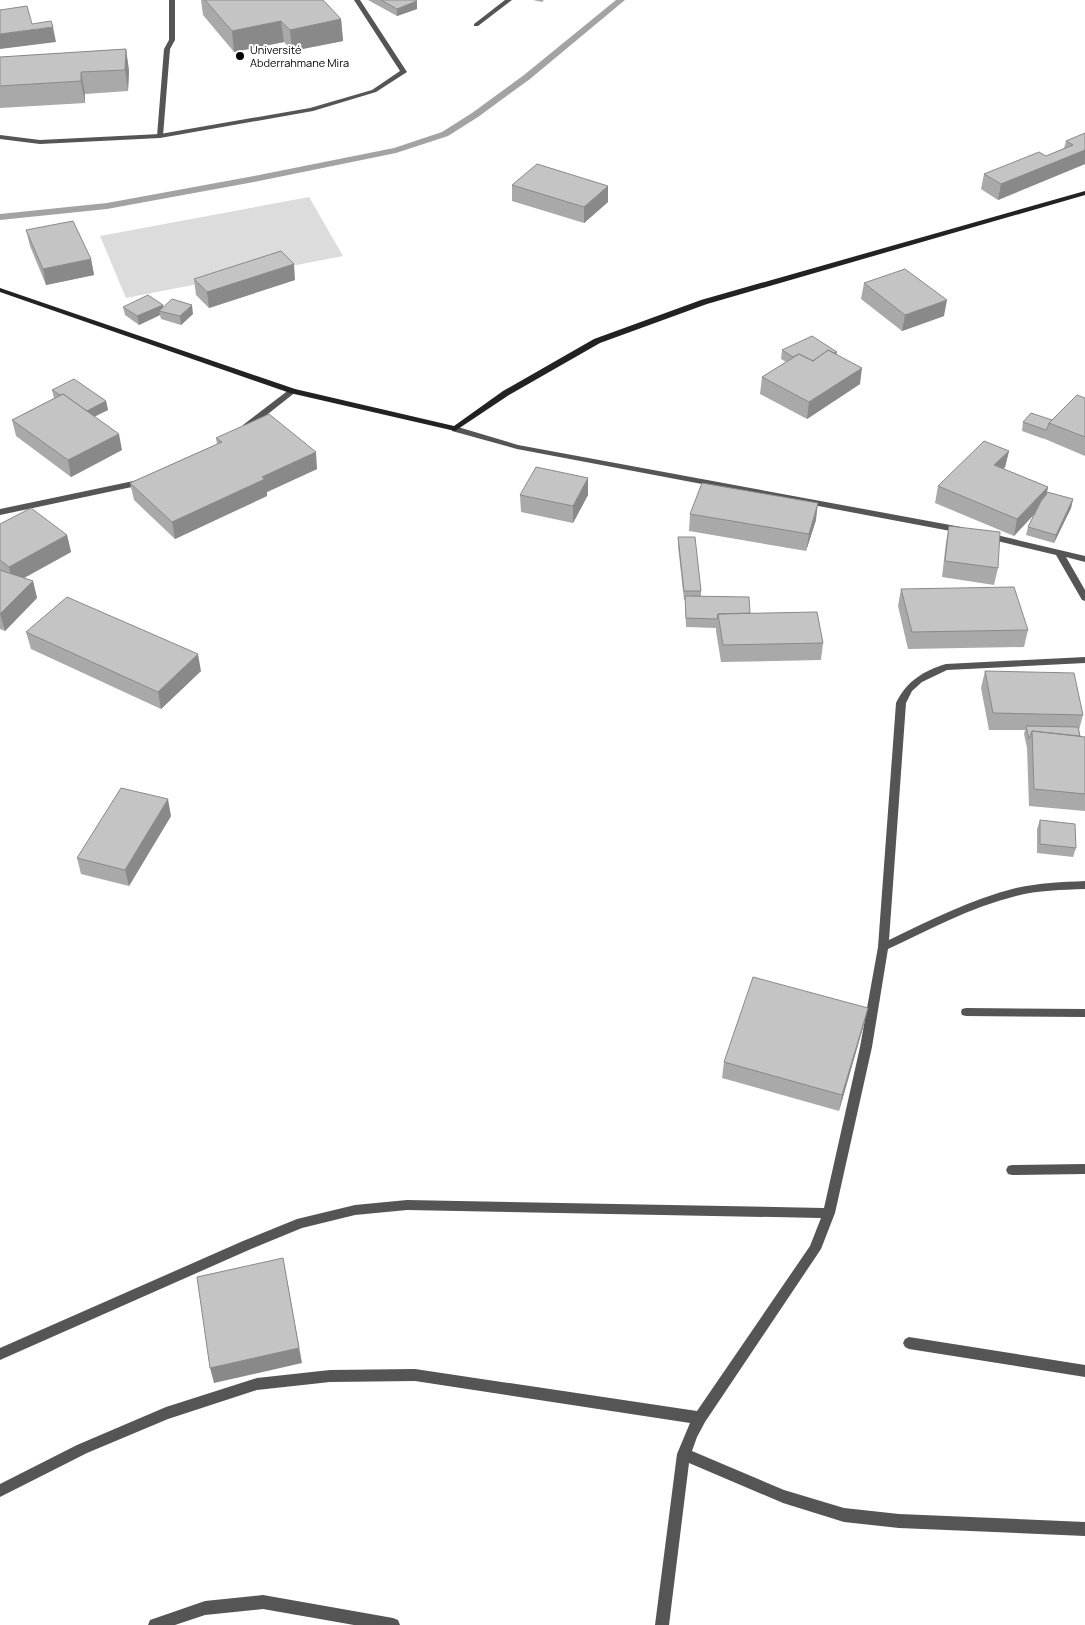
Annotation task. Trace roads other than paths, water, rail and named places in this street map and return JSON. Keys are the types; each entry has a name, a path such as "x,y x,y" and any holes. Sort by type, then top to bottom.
{"street":[{"path":"160,136 167,49 172,40 172,0"},
{"path":"0,137 40,142 160,136 312,110 374,90 404,72 357,0"},
{"path":"476,25 509,0"},
{"path":"455,428 506,393 597,341 704,302 1085,193"},
{"path":"0,290 293,391 455,428 517,446 971,532"},
{"path":"241,432 293,391"},
{"path":"0,512 153,480"},
{"path":"980,534 1085,559"},
{"path":"1059,553 1085,598"},
{"path":"662,1625 684,1454 691,1434 814,1249 829,1213 866,1046 883,948 901,703 906,691 916,680 930,672 946,667 1085,660"},
{"path":"883,948 949,917 1016,892 1058,886 1085,885"},
{"path":"966,1012 1085,1014"},
{"path":"1012,1170 1085,1169"},
{"path":"0,1354 247,1244 301,1223 354,1210 407,1205 829,1213"},
{"path":"909,1344 1085,1371"},
{"path":"0,1491 82,1449 166,1413 257,1384 330,1376 415,1375 700,1418"},
{"path":"684,1454 783,1496 844,1515 899,1522 1085,1530"},
{"path":"156,1625 206,1608 263,1602 393,1625"}],"waterway":[{"path":"0,217 107,206 254,179 396,150 445,134 475,115 527,77 621,0"}],"place":[{"name":"Université Abderrahmane Mira","path":"240,56"}]}
